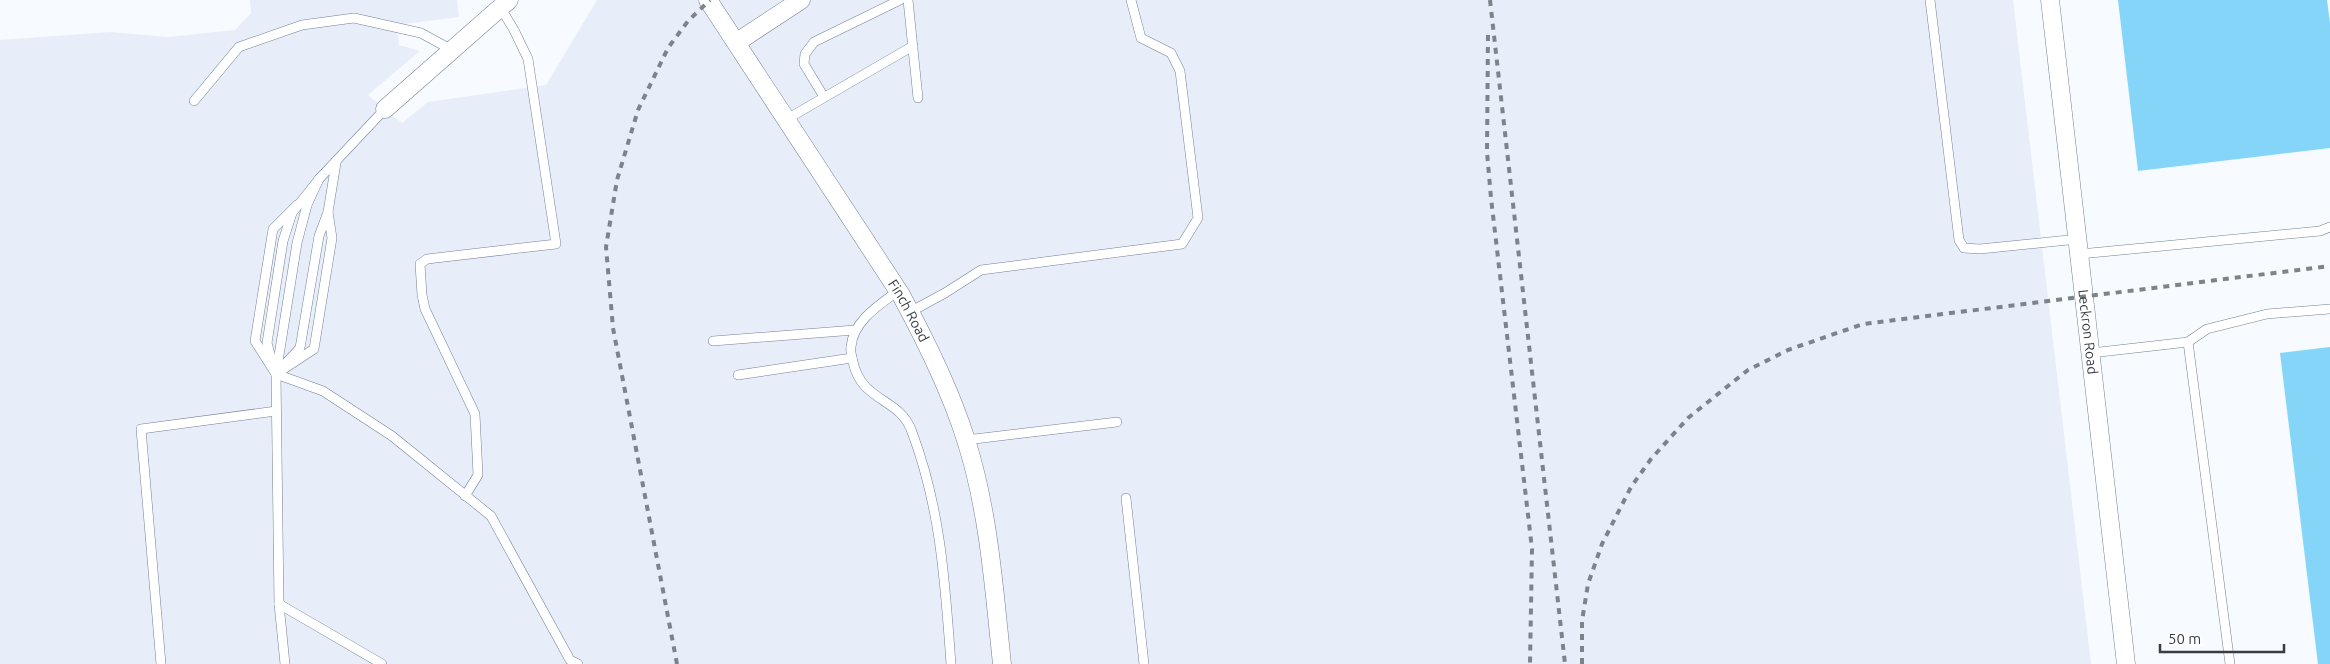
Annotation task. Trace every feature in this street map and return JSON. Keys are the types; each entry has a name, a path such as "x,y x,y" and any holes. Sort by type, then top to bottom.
{"street":[{"name":"Finch Road","path":"708,0 898,291 942,378 966,440 978,487 989,543 1002,664"},
{"path":"736,42 802,0"},
{"name":"Leckron Road","path":"2050,0 2126,664"},
{"path":"385,109 504,4"}],"lane":[{"path":"824,97 804,64 808,49 814,42 900,0"},
{"path":"908,0 918,98"},
{"path":"910,312 981,270 1182,244 1198,218 1180,70 1171,53 1140,38 1131,0"},
{"path":"1930,0 1959,240 1964,248 2079,246 2320,231 2330,227"},
{"path":"465,496 478,475 475,414 425,309 420,264 427,259 556,244 528,59 504,4"},
{"path":"194,101 239,47 302,26 354,18 420,33 452,50"},
{"path":"786,119 913,46"},
{"path":"385,109 273,229 255,341 276,374 324,391 392,436 491,516 570,660 578,664"},
{"path":"276,374 300,348 319,236 328,212 336,163"},
{"path":"285,664 278,604 276,374 297,244 308,205 319,178"},
{"path":"276,374 267,343 284,241 289,222 297,205"},
{"path":"276,374 314,349 332,238 328,212"},
{"path":"898,291 872,310 855,330 850,348 855,372 867,391 899,410 912,430 938,520 946,584 951,664"},
{"path":"2091,353 2188,342 2208,329 2267,314 2330,309"},
{"path":"713,342 855,330"},
{"path":"2188,342 2230,664"},
{"path":"738,375 852,358"},
{"path":"161,664 141,429 276,411"},
{"path":"966,440 1117,422"},
{"path":"1126,498 1144,664"},
{"path":"278,604 382,664"}],"shaded area":[{"path":"250,0 457,0 459,17 397,25 399,45 420,51 368,95 402,123 428,102 546,85 597,0 2013,0 2091,664 0,664 0,40 110,32 168,37 235,30 251,13"}],"building":[{"path":"2118,0 2327,0 2330,23 2330,148 2138,171"},
{"path":"2330,347 2330,664 2318,664 2280,353"}],"railway":[{"path":"677,664 613,328 606,247 617,180 638,110 668,48 688,21 710,0"},
{"path":"1490,0 1565,664"},
{"path":"1488,35 1487,152 1532,549 1530,664"},
{"path":"1582,664 1582,621 1588,584 1602,544 1631,487 1651,459 1688,418 1748,370 1788,350 1863,324 2330,266"}]}
